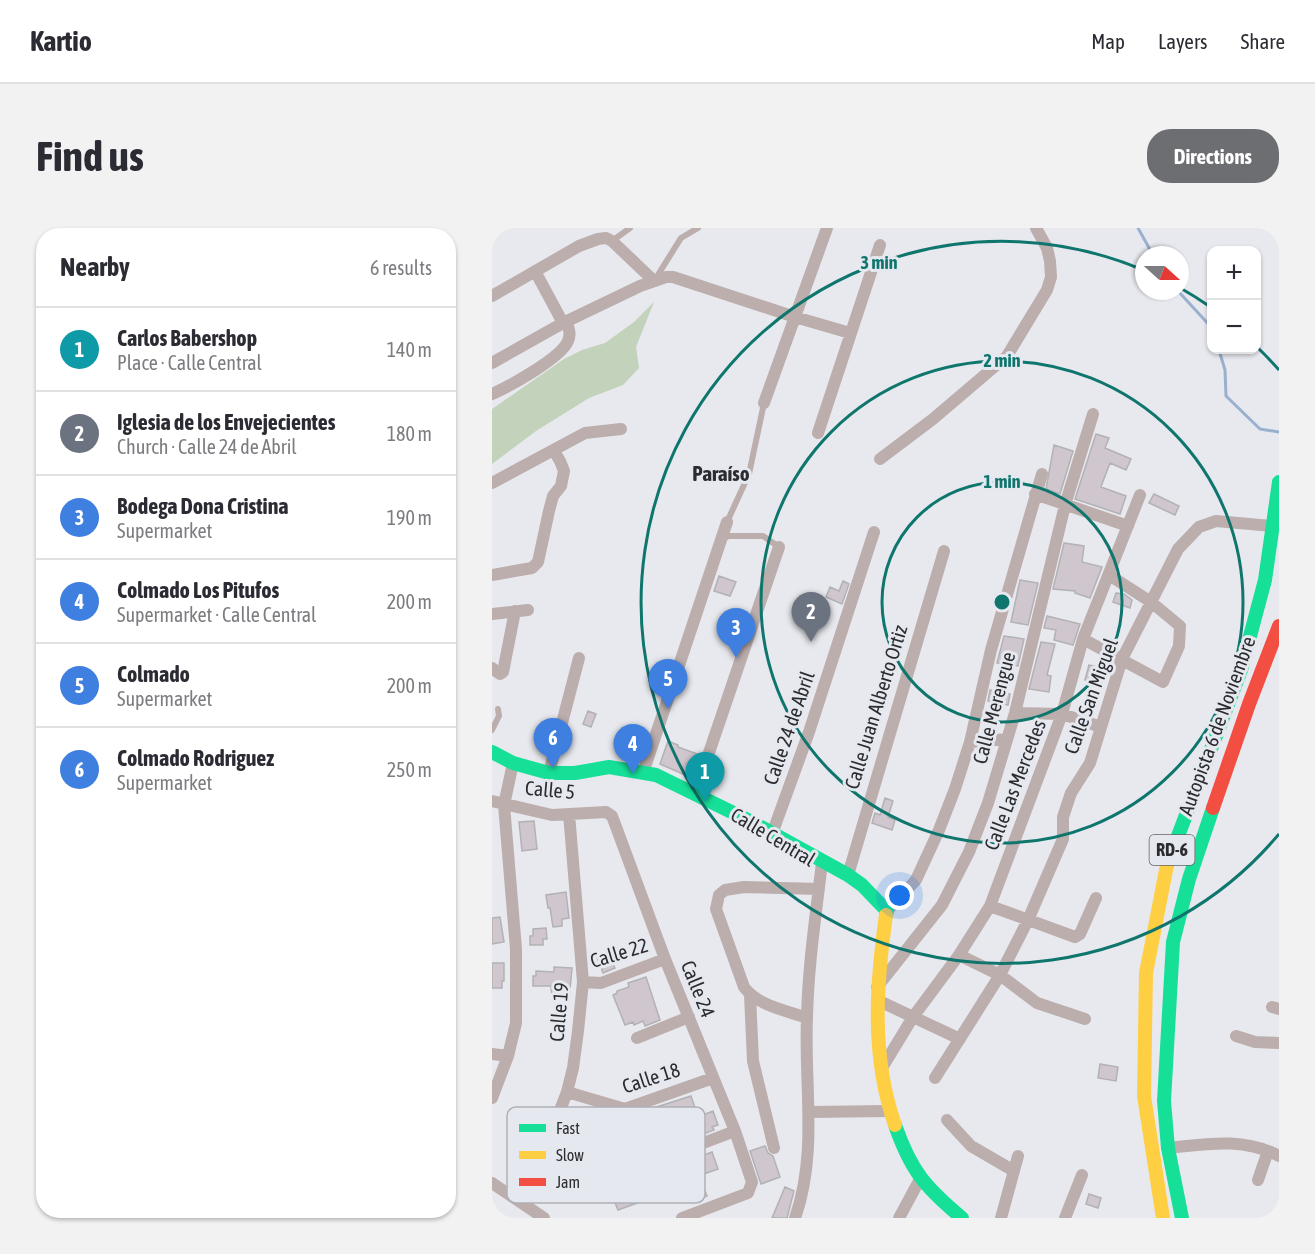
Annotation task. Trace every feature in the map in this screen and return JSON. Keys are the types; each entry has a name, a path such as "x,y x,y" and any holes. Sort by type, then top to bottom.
{"main road":[{"name":"Autopista 6 de Noviembre","path":"1163,1218 1144,1096 1146,973 1170,853 1202,776 1241,670 1265,580 1278,489"},
{"name":"Autopista 6 de Noviembre","path":"1182,1218 1168,1149 1164,1101 1173,942 1188,879 1249,704 1279,626"},
{"name":"Calle Central","path":"492,752 513,763 549,772 575,773 609,767 656,775 691,791 822,862"},
{"path":"822,862 848,874 862,885 887,912 877,994 882,1068 889,1111 896,1132 920,1179 962,1218"}],"street":[{"path":"764,403 827,228"},
{"path":"880,459 933,419 1007,356 1047,290 1051,277 1047,248 1036,228"},
{"path":"492,296 579,246 606,238 612,240 654,281"},
{"path":"818,433 880,245"},
{"path":"492,394 522,378 564,347 570,336 535,271"},
{"path":"492,363 565,323 654,281 672,277 850,333"},
{"name":"Calle Merengue","path":"877,994 942,905 969,852 988,803 1015,713 1065,505 1092,414"},
{"path":"492,483 585,433 621,429"},
{"path":"492,575 532,568 538,562 553,496 561,486 564,471 554,451"},
{"path":"887,912 915,880 939,830 970,742 991,650 1042,474"},
{"path":"1035,494 1128,526"},
{"name":"Calle Las Mercedes","path":"882,1068 913,1017 959,955 990,906 1062,714 1083,639 1140,495"},
{"name":"Calle San Miguel","path":"935,1078 1000,975 1028,920 1063,839 1063,817 1071,793 1090,763 1122,659 1178,549 1199,527 1216,521 1273,526"},
{"path":"643,773 727,522"},
{"name":"Calle 24 de Abril","path":"772,834 809,732 874,532"},
{"path":"691,791 698,785 779,547"},
{"name":"Calle Juan Alberto Ortiz","path":"848,874 944,551"},
{"path":"1083,639 1163,682 1179,646 1180,626 1151,602 1109,575"},
{"path":"492,614 521,610 503,672 500,674 492,668"},
{"path":"549,772 579,658"},
{"path":"1015,713 1062,714 1101,727"},
{"path":"970,742 1007,739"},
{"path":"492,1098 508,1056 516,1023 516,949 498,803 513,763"},
{"name":"Calle 5","path":"498,803 552,814 606,812"},
{"name":"Calle 24","path":"606,812 612,816 665,959 735,1131 753,1182 748,1193 682,1218"},
{"name":"Calle 19","path":"561,1107 573,1068 583,982 569,814"},
{"name":"Calle Central","path":"795,1218 803,1197 810,1148 807,1018 822,862"},
{"path":"807,1018 767,1005 750,995 744,987 716,909 719,895 725,890 744,887 819,889"},
{"path":"990,906 1075,937 1080,934 1096,898"},
{"path":"959,955 1000,975 1037,1003 1085,1019"},
{"name":"Calle 22","path":"583,982 601,983 665,959"},
{"path":"877,994 913,1017 960,1039"},
{"path":"750,995 753,1061 774,1148"},
{"path":"637,1038 689,1017"},
{"path":"1236,1036 1255,1042 1279,1043"},
{"path":"492,1054 508,1056"},
{"name":"Calle 18","path":"631,1107 713,1078"},
{"name":"Calle 18","path":"567,1092 618,1107"},
{"path":"809,1112 889,1111"},
{"path":"947,1120 971,1146 1014,1171"},
{"path":"705,1142 735,1131"},
{"path":"1168,1149 1236,1142 1274,1153 1258,1180"},
{"path":"1001,1218 1018,1156"},
{"path":"1065,1218 1082,1175"},
{"path":"899,1218 920,1179"},
{"path":"492,1183 507,1193"},
{"path":"530,1214 543,1218"}],"lane":[{"path":"612,240 630,228"},
{"path":"654,281 681,238 699,228"},
{"path":"727,522 749,474 764,403"},
{"path":"722,538 763,536 779,547"},
{"path":"492,730 499,716 498,709"}],"green space":[{"path":"654,302 636,347 639,368 623,385 589,398 536,431 492,464 492,409 564,359 582,350 605,343 634,322"}],"building":[{"path":"1096,434 1109,438 1105,448 1131,459 1126,470 1110,463 1101,487 1126,496 1120,514 1075,499"},
{"path":"1054,445 1073,451 1060,494 1046,489"},
{"path":"1154,494 1179,506 1175,515 1149,503"},
{"path":"1064,543 1084,546 1082,562 1102,567 1090,598 1075,593 1075,591 1053,589"},
{"path":"719,576 736,582 730,596 714,591"},
{"path":"1020,580 1038,583 1028,625 1011,622"},
{"path":"843,581 849,584 842,604 826,597 830,587 839,591"},
{"path":"1116,593 1124,594 1132,600 1130,608 1113,602"},
{"path":"1047,616 1080,624 1073,645 1054,640 1056,630 1044,628"},
{"path":"1004,636 1024,639 1018,666 997,663"},
{"path":"1041,642 1055,644 1047,675 1051,676 1049,692 1029,689"},
{"path":"1089,665 1105,669 1101,684 1085,680"},
{"path":"990,690 1010,694 1008,705 988,701"},
{"path":"588,711 596,714 591,727 583,724"},
{"path":"668,741 700,755 692,778 660,764"},
{"path":"885,798 893,801 888,817 895,820 892,830 872,823 875,813 880,815"},
{"path":"534,821 537,849 522,851 519,822"},
{"path":"566,892 569,918 562,919 562,926 553,927 546,895"},
{"path":"500,917 504,942 492,944 492,918"},
{"path":"546,928 547,939 543,939 543,945 530,945 533,929"},
{"path":"608,952 615,968 603,973 597,957"},
{"path":"492,963 504,963 502,988 492,988"},
{"path":"554,967 572,968 569,1000 552,998 551,986 533,986 533,976 536,976 536,971 554,972"},
{"path":"646,977 660,1020 645,1026 643,1021 634,1025 633,1022 625,1025 613,995 629,987 628,983"},
{"path":"1100,1064 1118,1067 1116,1081 1098,1078"},
{"path":"691,1096 695,1107 656,1107"},
{"path":"713,1111 718,1125 712,1127 714,1130 705,1133 705,1114"},
{"path":"765,1146 768,1153 773,1156 780,1177 761,1184 750,1151"},
{"path":"712,1152 718,1169 705,1174 705,1155"},
{"path":"785,1187 794,1191 787,1218 772,1218"},
{"path":"1089,1194 1101,1198 1098,1208 1086,1204"},
{"path":"615,1203 637,1203 618,1210"}],"waterway":[{"path":"1138,228 1148,246"},
{"path":"1186,300 1207,323"},
{"path":"1220,354 1225,370 1226,396 1260,429 1279,432"}],"traffic: fast":[{"path":"1167,865 1241,670 1265,580 1279,482"},
{"path":"492,752 513,763 549,773 575,773 609,767 656,775 752,822 848,875 862,885 887,911 886,915"},
{"path":"1182,1218 1168,1148 1164,1101 1173,942 1189,879 1213,808"},
{"path":"895,1125 913,1166 938,1197 962,1218"}],"traffic: slow":[{"path":"1163,1218 1144,1096 1146,973 1167,865"},
{"path":"886,915 878,994 879,1047 887,1099 895,1125"}],"traffic: jam":[{"path":"1213,808 1279,626"}],"place":[{"name":"Iglesia de los Envejecientes","path":"811,642"},
{"name":"Bodega Dona Cristina","path":"736,658"},
{"name":"Colmado","path":"668,709"},
{"name":"Colmado Rodriguez","path":"553,768"},
{"name":"Colmado Los Pitufos","path":"633,774"},
{"name":"Carlos Babershop","path":"705,802"}],"district":[{"name":"Paraíso","path":"721,474"}]}
